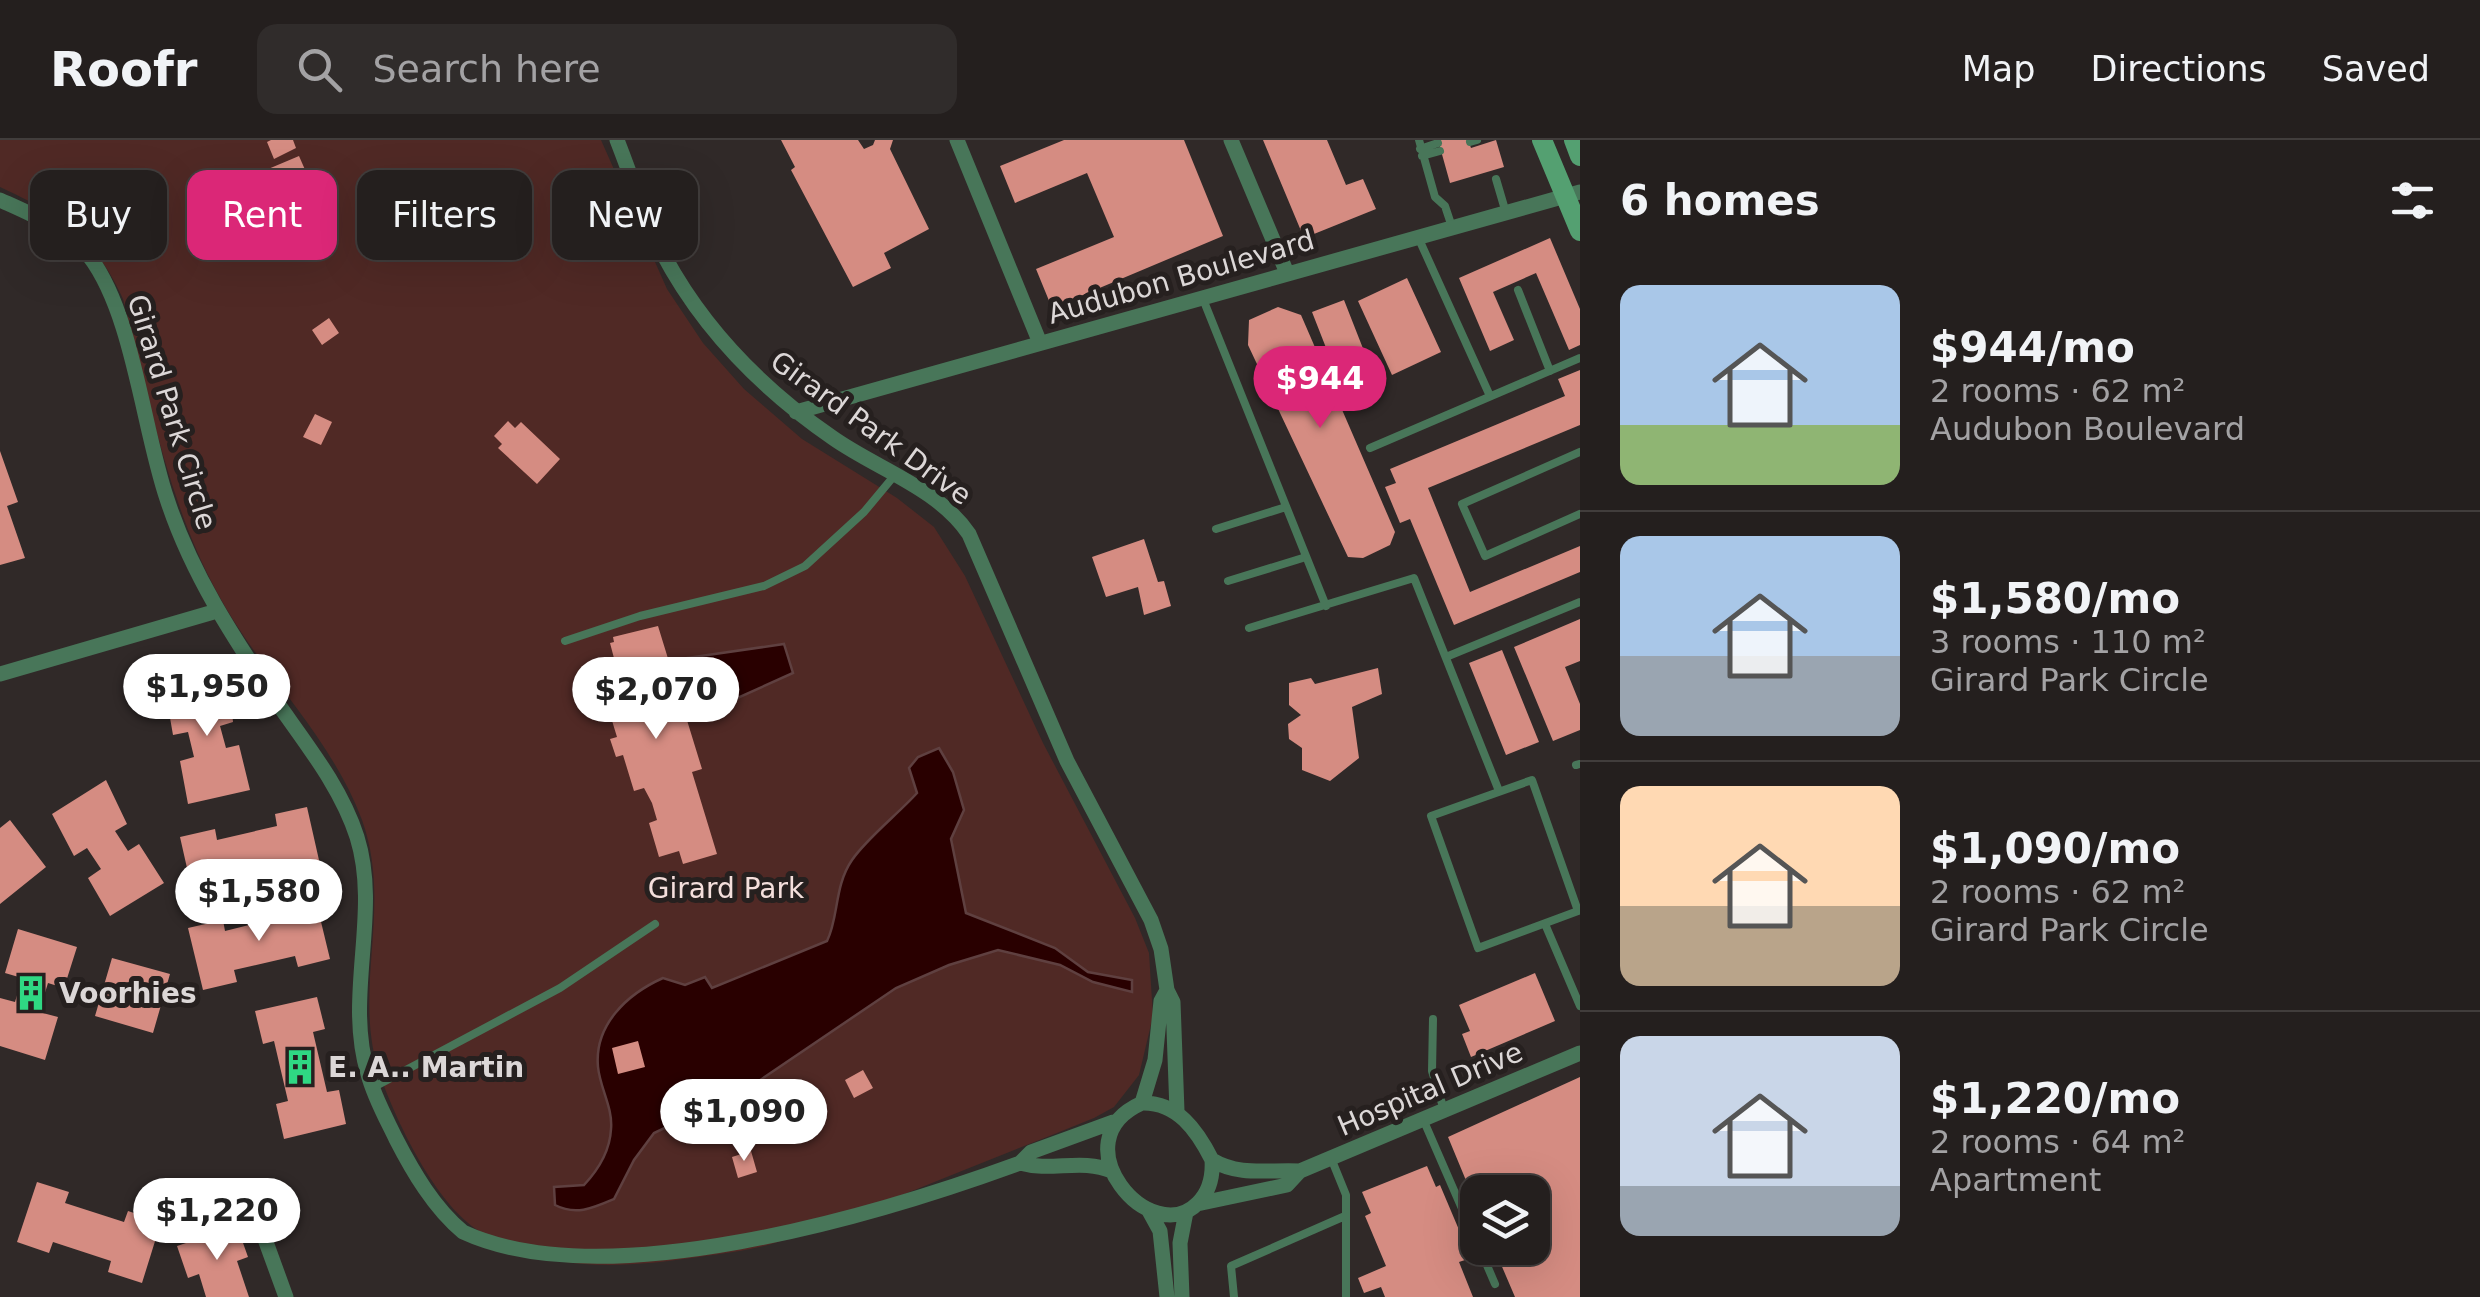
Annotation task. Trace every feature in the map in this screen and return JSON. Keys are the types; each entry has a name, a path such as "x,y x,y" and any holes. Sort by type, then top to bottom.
{"street":[{"name":"Girard Park Drive","path":"617,140 657,241 708,324 744,366 796,412 949,510 969,534 1067,761 1151,920 1173,1002 1176,1111"},
{"path":"957,140 1040,343"},
{"path":"1231,140 1287,273"},
{"path":"1542,140 1572,194 1580,231"},
{"path":"1574,140 1580,156"},
{"name":"Audubon Boulevard","path":"796,412 1572,194"},
{"name":"Girard Park Circle","path":"0,200 69,237 89,256 106,284 167,501 217,611 321,766 356,832 364,907 357,1012 372,1088 403,1152 444,1214 490,1249 544,1268"},
{"path":"0,674 217,611"},
{"name":"Girard Park Drive","path":"1142,1102 1155,1060 1161,1002 1167,990"},
{"name":"Hospital Drive","path":"1212,1160 1225,1168 1251,1172 1300,1171 1580,1053"},
{"path":"781,1251 1020,1164 1032,1152 1114,1122 1142,1102 1166,1104 1176,1111 1212,1160 1211,1181 1192,1208 1180,1244 1182,1297"},
{"path":"1112,1171 1106,1146 1114,1122"},
{"path":"1020,1164 1036,1168 1090,1163 1112,1171 1149,1211 1160,1231 1167,1297"},
{"name":"Hospital Drive","path":"1192,1208 1287,1184 1300,1171"},
{"path":"250,1198 286,1297"},
{"path":"1149,1211 1163,1216 1192,1208"}],"lane":[{"path":"1439,147 1420,148 1434,197 1445,206 1452,227"},
{"path":"1496,179 1506,212"},
{"path":"1418,237 1490,396"},
{"path":"1518,290 1550,370"},
{"path":"1202,297 1326,606"},
{"path":"1370,448 1580,358"},
{"path":"1580,452 1462,504 1485,556 1580,514"},
{"path":"565,641 640,616 764,586 805,566 864,512 894,476"},
{"path":"1216,529 1286,506"},
{"path":"1228,581 1306,557"},
{"path":"1249,628 1414,578 1499,791"},
{"path":"1446,657 1580,602"},
{"path":"1532,780 1578,911 1545,924 1478,948 1431,816 1532,780"},
{"path":"372,1088 560,988 655,924"},
{"path":"1545,924 1580,1006"},
{"path":"1433,1019 1432,1070 1444,1110"},
{"path":"1423,1119 1460,1204"},
{"path":"1331,1158 1346,1196 1346,1297"},
{"path":"1234,1297 1231,1266 1345,1216"},
{"path":"1487,1265 1495,1284"}],"green space":[{"name":"Girard Park","path":"0,140 601,140 614,170 552,170 552,260 654,260 667,289 703,343 744,389 802,439 897,498 934,527 965,576 1043,743 1135,918 1149,953 1153,1016 1139,1075 1114,1107 829,1224 740,1251 642,1264 559,1261 505,1245 463,1219 420,1162 381,1078 369,1014 374,886 362,820 332,760 235,623 201,559 173,487 123,299 101,260 167,260 167,170 30,170 30,202 0,187"}],"shaded area":[{"path":"784,644 793,673 704,713 687,658"},
{"path":"939,748 953,772 964,810 951,839 966,913 1055,948 1088,972 1132,980 1132,992 1093,982 1060,965 998,950 949,965 896,988 747,1089 654,1133 634,1160 614,1199 577,1210 555,1205 554,1187 584,1185 608,1144 611,1121 599,1075 598,1052 607,1025 616,1013 637,993 663,978 685,985 705,977 712,988 827,941 846,870 866,843 917,793 909,768 918,757"}],"building":[{"path":"293,140 296,148 274,159 267,142"},
{"path":"781,140 858,140 864,149 875,140 893,140 890,149 929,229 884,253 891,268 853,287 791,170 795,167"},
{"path":"1064,140 1184,140 1223,236 1052,308 1036,269 1114,237 1087,173 1015,203 1000,166"},
{"path":"1263,140 1327,140 1346,185 1363,179 1376,209 1304,238"},
{"path":"1438,140 1468,140 1471,148 1496,140 1504,167 1450,183"},
{"path":"299,156 305,170 266,170"},
{"path":"1550,238 1580,309 1580,345 1569,350 1536,273 1493,292 1514,340 1490,351 1459,278"},
{"path":"1407,278 1441,352 1392,375 1358,301"},
{"path":"1344,300 1373,374 1341,386 1312,312"},
{"path":"1278,307 1301,315 1395,532 1390,545 1363,558 1348,557 1248,345 1249,320"},
{"path":"329,318 339,333 322,345 312,330"},
{"path":"1580,370 1580,425 1428,488 1470,592 1580,546 1580,572 1454,625 1410,519 1400,523 1385,487 1396,483 1390,469 1565,396 1558,379"},
{"path":"315,414 332,422 321,445 303,437"},
{"path":"508,421 515,428 521,422 560,459 537,484 498,448 502,444 494,436"},
{"path":"0,451 18,502 7,506 25,558 0,565"},
{"path":"1144,539 1158,582 1164,581 1171,606 1144,615 1138,587 1106,597 1092,557"},
{"path":"1580,619 1580,661 1565,667 1580,704 1580,730 1553,741 1514,647"},
{"path":"658,626 702,769 692,772 717,854 683,864 679,851 659,857 649,823 657,820 652,803 644,788 634,791 623,755 616,757 610,739 617,737 606,701 600,703 596,691 602,689 595,668 615,662 610,643 614,642 613,637"},
{"path":"1502,650 1539,742 1506,755 1469,663"},
{"path":"1378,668 1382,694 1352,707 1359,758 1330,781 1302,770 1302,748 1289,739 1288,724 1301,715 1289,705 1289,683 1311,678 1315,684"},
{"path":"228,674 233,722 220,726 226,748 239,745 250,790 188,804 180,761 194,757 188,732 173,735 165,689"},
{"path":"106,780 127,824 115,831 128,851 139,844 164,883 110,916 88,878 101,869 87,848 74,856 52,814"},
{"path":"307,807 321,869 289,876 287,865 226,880 229,891 194,899 180,837 215,829 217,840 277,826 275,814"},
{"path":"10,820 46,867 0,904 0,828"},
{"path":"315,897 330,959 298,967 295,956 234,970 237,982 203,990 188,928 223,920 225,931 285,916 283,905"},
{"name":"Voorhies","path":"18,929 77,947 64,988 48,983 39,1012 58,1017 45,1060 0,1046 0,998 15,1002 22,978 5,973"},
{"path":"112,958 170,974 153,1033 95,1016"},
{"path":"1535,973 1555,1021 1471,1057 1462,1034 1470,1031 1459,1005"},
{"name":"E. A.. Martin","path":"317,997 325,1029 313,1032 327,1092 339,1090 346,1124 284,1139 276,1104 288,1101 274,1041 263,1044 255,1011"},
{"path":"638,1041 645,1067 618,1074 612,1048"},
{"path":"863,1070 873,1088 854,1098 845,1080"},
{"path":"1580,1077 1580,1297 1515,1297 1501,1265 1550,1265 1550,1175 1464,1175 1448,1137"},
{"path":"751,1151 757,1172 738,1178 732,1157"},
{"path":"1427,1166 1436,1187 1440,1185 1460,1232 1459,1262 1473,1297 1385,1297 1381,1287 1364,1293 1358,1278 1386,1266 1365,1216 1371,1213 1362,1192"},
{"path":"37,1182 69,1192 65,1203 124,1222 128,1211 161,1222 142,1283 108,1272 111,1261 53,1242 49,1253 17,1242"},
{"path":"237,1226 248,1257 237,1261 249,1297 206,1297 199,1274 188,1278 177,1246"}],"place":[{"name":"Voorhies","path":"31,993"},
{"name":"E. A.. Martin","path":"300,1067"}]}
